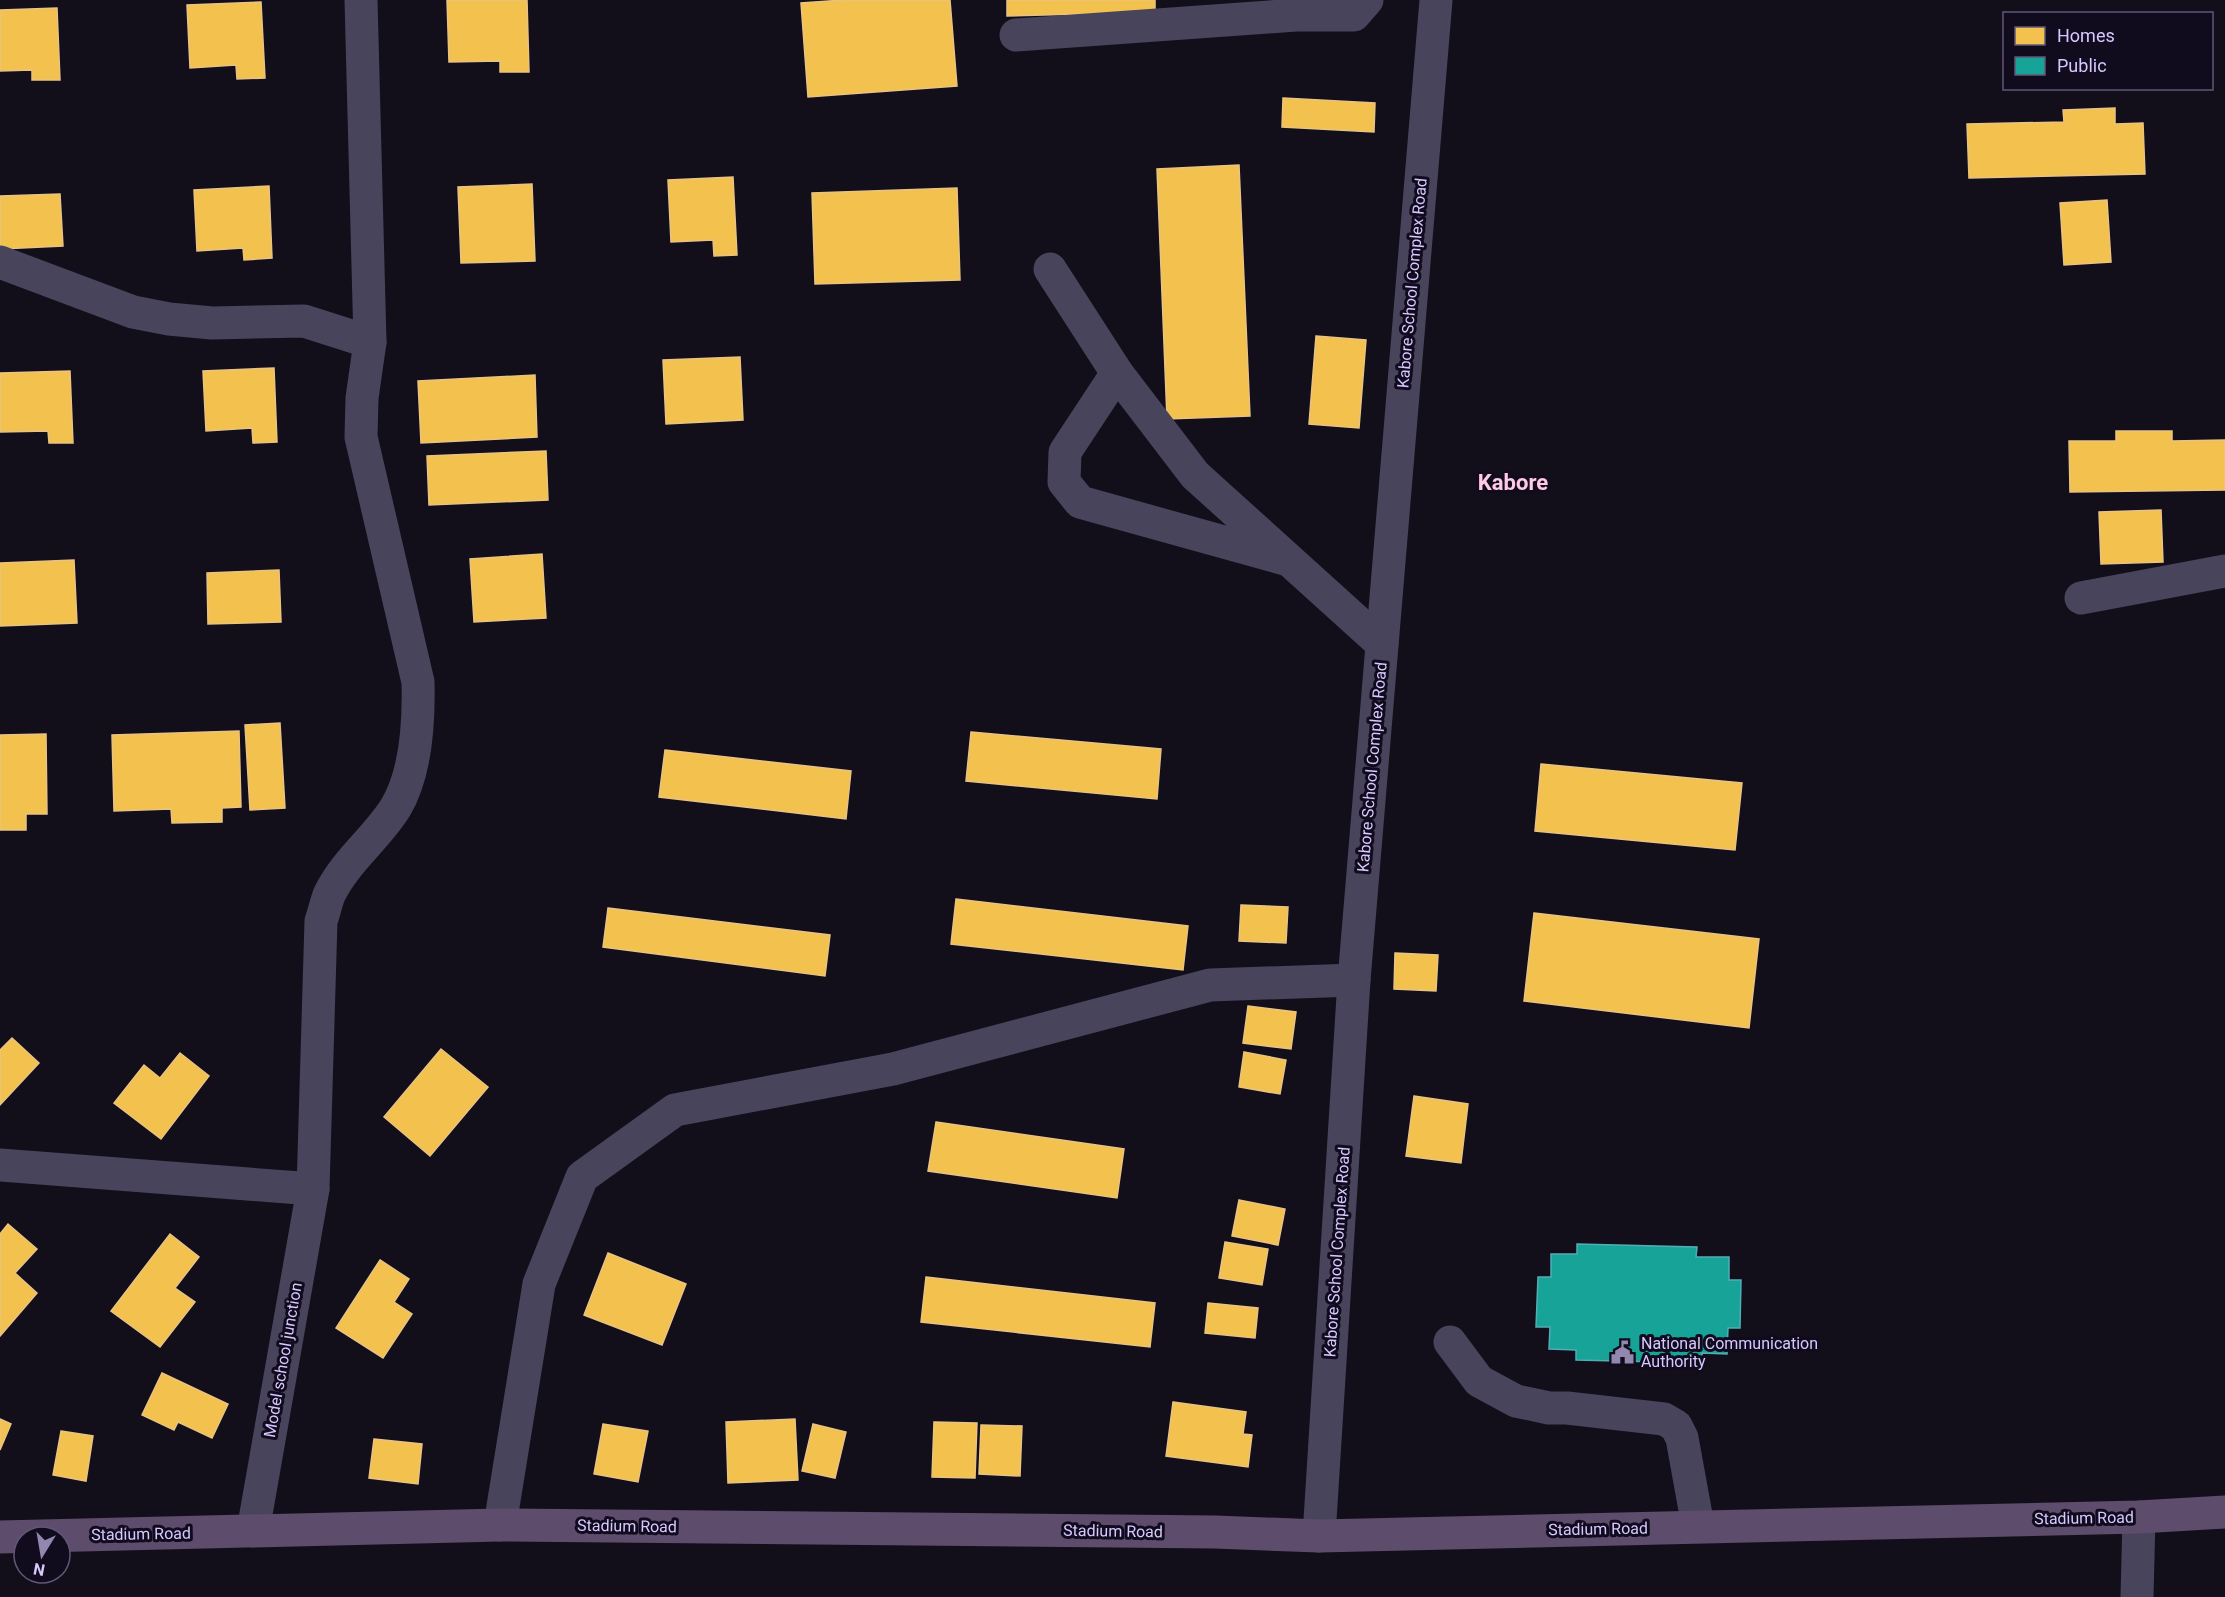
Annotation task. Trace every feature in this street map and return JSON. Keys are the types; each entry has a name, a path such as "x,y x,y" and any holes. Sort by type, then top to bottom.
{"main road":[{"name":"Stadium Road","path":"0,1537 500,1525 1215,1532 1319,1536 2139,1517 2225,1512"}],"street":[{"name":"Model school junction","path":"253,1531 313,1189 321,921 329,895 342,874 396,807 407,780 419,716 418,682 361,437 362,398 370,342 361,0"},
{"path":"1016,35 1296,15 1354,15 1367,0"},
{"name":"Kabore School Complex Road","path":"1319,1536 1354,980 1436,0"},
{"path":"0,262 134,312 168,319 212,323 304,321 370,342"},
{"path":"1050,269 1117,373 1195,475 1293,561 1382,644"},
{"path":"1117,373 1065,452 1064,482 1080,502 1293,561"},
{"path":"2081,598 2225,571"},
{"path":"500,1525 539,1284 582,1177 675,1110 892,1069 1210,985 1354,980"},
{"path":"0,1165 313,1189"},
{"path":"1450,1342 1479,1381 1516,1401 1549,1408 1664,1419 1676,1426 1682,1438 1698,1526"},
{"path":"2138,1597 2139,1517"}],"building: Homes":[{"path":"447,0 527,0 529,72 500,72 500,61 449,62"},
{"path":"843,0 950,0 957,86 808,97 801,3"},
{"path":"1007,0 1155,0 1155,12 1007,16"},
{"path":"261,2 265,78 237,79 236,65 190,68 187,5"},
{"path":"57,8 60,80 32,80 32,70 0,71 0,10"},
{"path":"1283,98 1375,103 1374,132 1282,127"},
{"path":"2115,108 2115,124 2143,123 2145,174 1969,178 1967,124 2064,122 2063,110"},
{"path":"1239,165 1250,416 1167,419 1157,169"},
{"path":"733,177 737,255 714,256 713,240 671,242 668,180"},
{"path":"532,184 535,261 461,263 458,187"},
{"path":"269,186 272,258 244,260 243,248 197,251 194,190"},
{"path":"957,188 960,280 815,284 812,193"},
{"path":"60,194 63,246 0,249 0,196"},
{"path":"2107,200 2111,262 2064,265 2060,203"},
{"path":"1316,336 1366,340 1359,428 1309,424"},
{"path":"740,357 743,420 666,424 663,360"},
{"path":"274,368 277,442 253,443 252,428 206,431 203,371"},
{"path":"70,371 73,443 49,443 48,431 0,432 0,373"},
{"path":"535,375 537,437 421,443 418,381"},
{"path":"2116,431 2172,431 2172,441 2225,440 2225,490 2070,492 2069,441 2116,441"},
{"path":"546,451 548,500 429,505 427,456"},
{"path":"2161,510 2163,562 2101,564 2099,512"},
{"path":"542,554 546,618 474,622 470,559"},
{"path":"74,560 77,623 0,626 0,563"},
{"path":"279,570 281,622 208,624 207,573"},
{"path":"280,723 285,808 250,810 245,725"},
{"path":"239,731 241,807 222,808 222,822 172,823 171,809 114,811 112,735"},
{"path":"971,732 1161,749 1157,799 966,781"},
{"path":"46,734 47,814 26,814 26,830 0,830 0,735"},
{"path":"665,750 851,771 846,819 659,797"},
{"path":"1541,764 1742,783 1735,850 1535,831"},
{"path":"956,899 1188,926 1183,970 951,944"},
{"path":"1241,905 1288,907 1286,943 1239,941"},
{"path":"608,908 830,935 825,976 603,947"},
{"path":"1534,913 1759,939 1749,1028 1524,1001"},
{"path":"1395,953 1438,955 1436,991 1394,989"},
{"path":"1248,1006 1296,1012 1291,1049 1243,1043"},
{"path":"12,1038 39,1063 0,1105 0,1050"},
{"path":"441,1049 488,1087 430,1156 384,1117"},
{"path":"1244,1052 1286,1060 1280,1094 1239,1087"},
{"path":"180,1053 209,1076 161,1139 114,1103 144,1065 160,1078"},
{"path":"1414,1096 1468,1104 1461,1163 1406,1156"},
{"path":"936,1122 1124,1149 1117,1198 928,1171"},
{"path":"1239,1200 1285,1209 1278,1245 1232,1236"},
{"path":"8,1224 37,1249 15,1273 37,1293 0,1336 0,1234"},
{"path":"170,1234 199,1257 175,1288 195,1302 160,1347 111,1311"},
{"path":"1225,1242 1268,1249 1262,1285 1219,1278"},
{"path":"608,1253 686,1284 662,1345 584,1315"},
{"path":"380,1260 409,1279 394,1302 412,1314 383,1358 336,1328"},
{"path":"926,1277 1155,1303 1150,1347 921,1322"},
{"path":"1208,1303 1258,1308 1255,1338 1205,1333"},
{"path":"162,1373 228,1404 212,1438 178,1422 174,1430 142,1415"},
{"path":"1173,1402 1246,1412 1243,1434 1252,1435 1248,1467 1166,1456"},
{"path":"0,1419 11,1424 0,1450"},
{"path":"795,1419 798,1480 728,1483 726,1422"},
{"path":"934,1422 977,1423 975,1478 932,1477"},
{"path":"603,1424 648,1431 638,1482 594,1474"},
{"path":"813,1424 846,1432 835,1478 802,1471"},
{"path":"981,1425 1022,1426 1020,1476 979,1474"},
{"path":"61,1431 93,1436 86,1481 53,1475"},
{"path":"374,1439 422,1444 418,1484 369,1478"}],"building: Public":[{"path":"1577,1244 1697,1247 1696,1257 1729,1257 1729,1280 1741,1280 1740,1328 1728,1328 1727,1354 1702,1353 1702,1363 1576,1360 1576,1350 1549,1349 1550,1327 1536,1327 1538,1277 1551,1277 1551,1254 1577,1254"}],"place":[{"name":"National Communication Authority","path":"1623,1352"}],"district":[{"name":"Kabore","path":"1513,482"}]}
